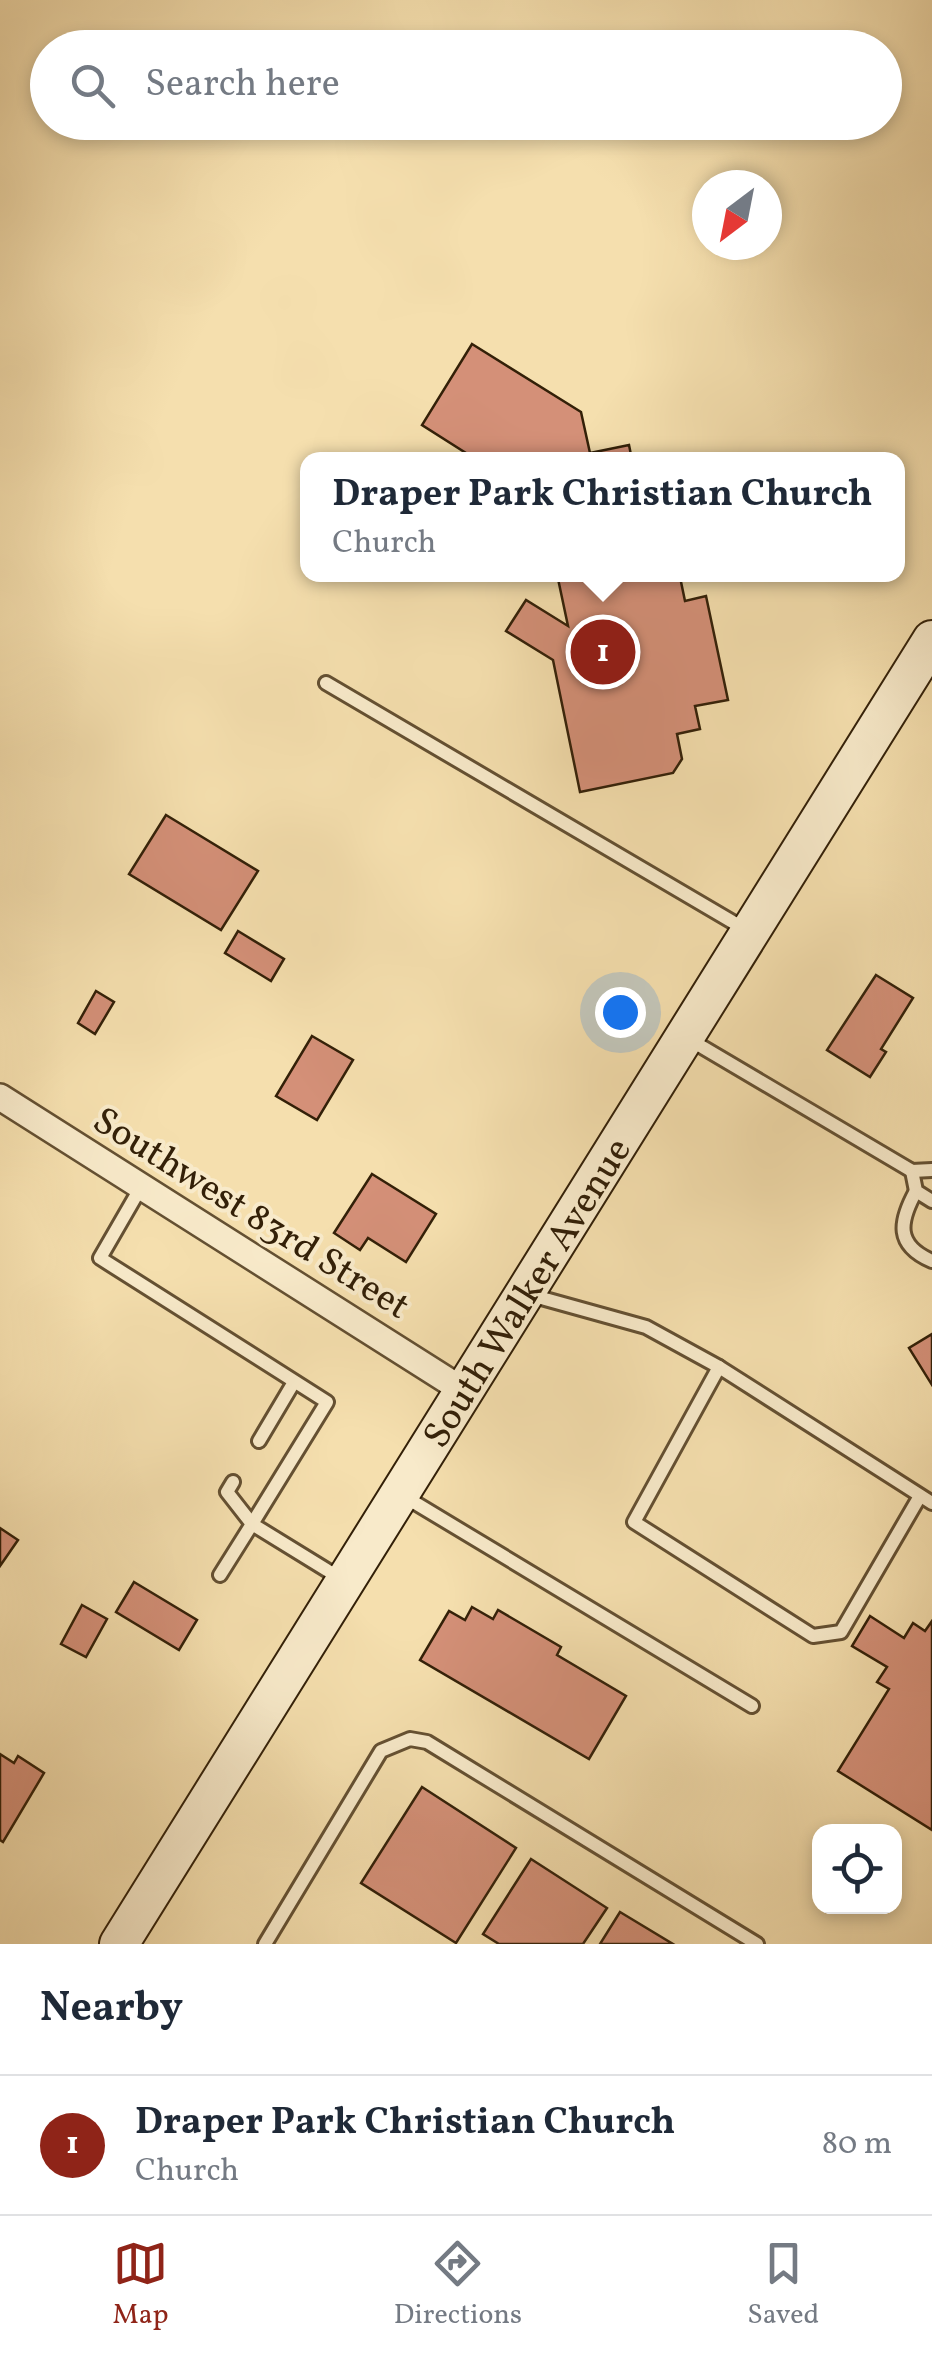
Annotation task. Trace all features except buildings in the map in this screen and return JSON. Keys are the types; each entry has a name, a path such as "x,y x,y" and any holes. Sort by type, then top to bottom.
{"main road":[{"name":"South Walker Avenue","path":"119,1944 932,640"}],"street":[{"name":"Southwest 83rd Street","path":"0,1097 464,1391"}],"lane":[{"path":"326,683 750,932"},
{"path":"685,1037 912,1171 932,1170"},
{"path":"912,1171 916,1191 902,1218 906,1242 918,1255 932,1261"},
{"path":"141,1187 100,1258 327,1402 220,1576"},
{"path":"916,1191 932,1201"},
{"path":"525,1294 646,1327 719,1368 926,1499 841,1632 813,1636 634,1522 719,1368"},
{"path":"259,1441 294,1382"},
{"path":"233,1482 227,1492 252,1524 346,1581"},
{"path":"400,1494 752,1706"},
{"path":"265,1944 381,1751 410,1739 427,1742 756,1944"}],"place":[{"name":"Draper Park Christian Church","path":"603,652"}]}
